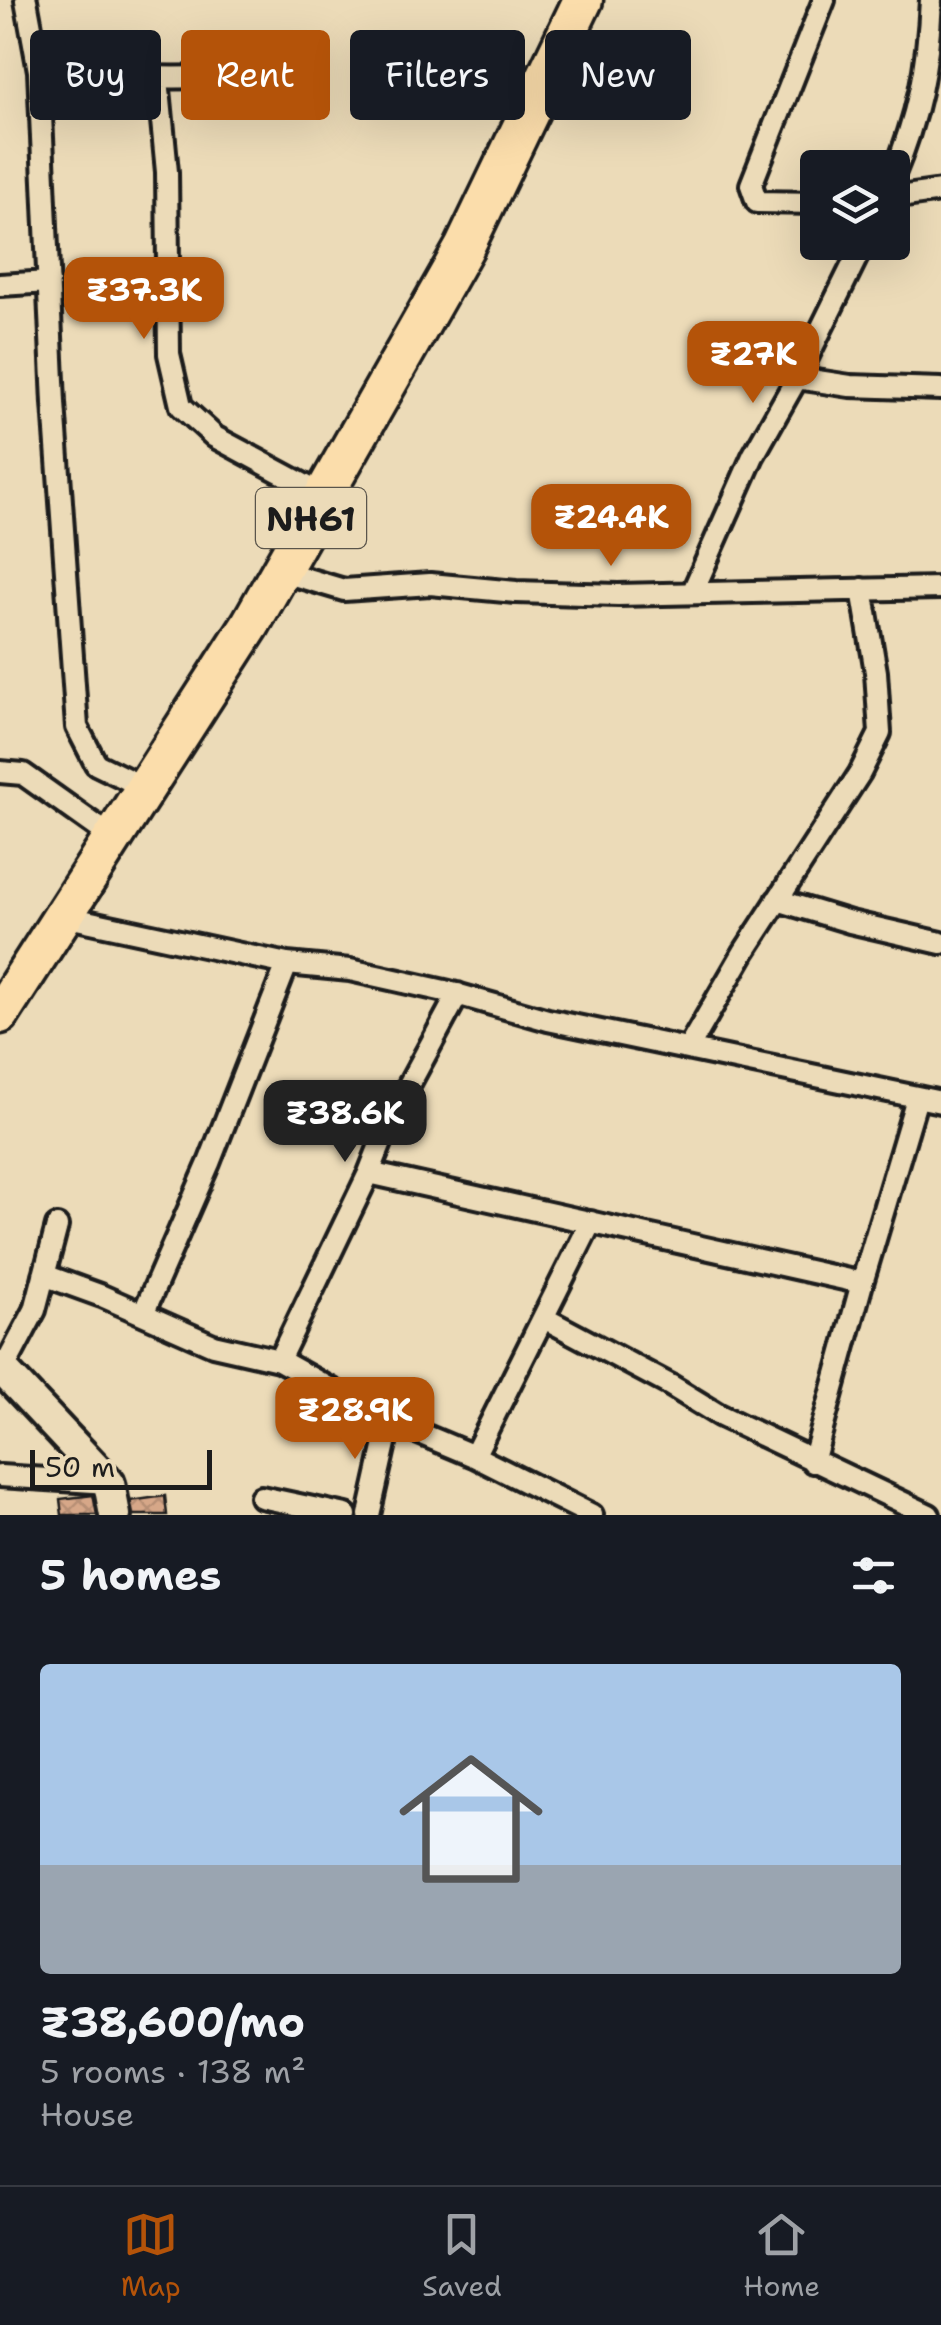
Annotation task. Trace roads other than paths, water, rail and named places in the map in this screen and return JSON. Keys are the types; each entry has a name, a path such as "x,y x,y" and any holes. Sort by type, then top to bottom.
{"highway":[{"name":"NH61","path":"0,1014 280,571 464,248 583,0"}],"street":[{"path":"26,0 31,30"},
{"path":"800,203 757,202 751,185 824,0"},
{"path":"903,150 919,109 931,0"},
{"path":"161,110 167,172 170,354 181,406 215,438 323,496"},
{"path":"41,120 77,727 96,764 145,788"},
{"path":"910,195 941,190"},
{"path":"693,592 753,456 798,378 855,260"},
{"path":"0,285 49,282"},
{"path":"798,378 850,386 941,388"},
{"path":"280,571 344,590 430,584 516,592 618,594 941,588"},
{"path":"688,1050 714,1001 860,773 880,733 876,672 862,589"},
{"path":"0,772 23,774 113,838"},
{"path":"777,900 941,943"},
{"path":"63,916 288,964 350,970 458,994 548,1020 941,1102"},
{"path":"143,1314 209,1163 288,964"},
{"path":"279,1360 390,1120 458,994"},
{"path":"813,1462 917,1098"},
{"path":"369,1172 862,1283"},
{"path":"474,1456 591,1222"},
{"path":"57,1226 35,1310 2,1371 109,1484 115,1515"},
{"path":"44,1275 213,1345 279,1360 390,1421 474,1456 592,1515"},
{"path":"544,1318 670,1385 719,1416 929,1515"},
{"path":"369,1515 390,1421"},
{"path":"0,1476 109,1484"},
{"path":"261,1497 346,1515"}]}
